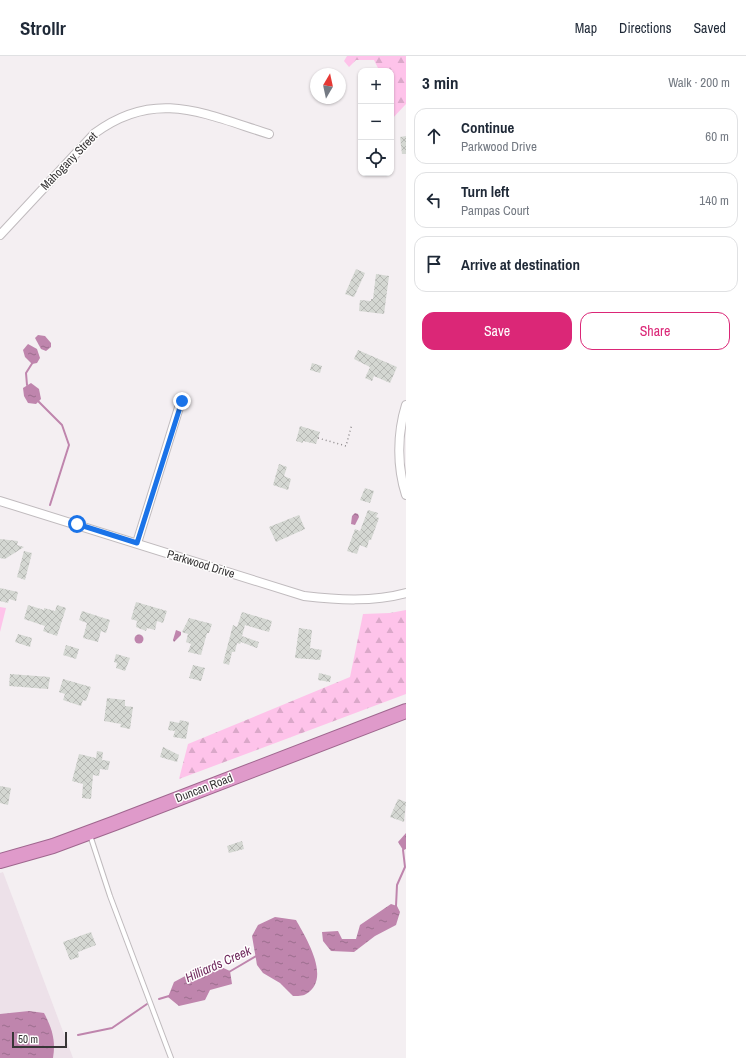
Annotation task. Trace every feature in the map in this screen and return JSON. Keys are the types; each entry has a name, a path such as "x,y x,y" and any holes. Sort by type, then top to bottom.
{"highway":[{"name":"Duncan Road","path":"0,861 53,846 406,711"}],"street":[{"name":"Mahogany Street","path":"0,235 91,136 107,124 126,114 147,109 179,108 196,111 269,134"},
{"path":"137,543 182,401"},
{"path":"406,405 402,422 400,451 406,495"},
{"name":"Parkwood Drive","path":"0,501 304,596 359,600 406,592"}],"lane":[{"path":"90,832 110,896 171,1058"}],"path":[{"path":"318,438 346,446 352,424"}],"shaded area":[{"path":"3,872 73,1058 0,1058 0,873"}],"green space":[{"path":"347,56 406,56 406,104 394,117 394,68 378,68 374,60 356,60 349,67 344,61"},
{"path":"0,607 6,608 0,632"},
{"path":"406,610 406,694 179,779 188,744 350,677 363,614 390,613"}],"water":[{"path":"38,335 45,336 51,343 51,347 46,351 41,349 35,338"},
{"path":"28,344 37,349 40,358 37,363 32,364 25,357 23,350"},
{"path":"31,383 39,389 41,399 36,404 28,403 24,396 23,388"},
{"path":"355,513 358,514 359,517 355,525 351,524 352,516"},
{"path":"176,630 181,632 181,635 174,642 173,640"},
{"path":"139,634 144,639 139,644 134,639"},
{"path":"406,833 406,849 403,850 398,842"},
{"path":"391,904 397,906 400,912 396,925 375,936 354,952 331,951 323,941 322,932 338,931 342,939 356,939 360,925"},
{"path":"275,917 296,920 310,947 317,969 317,979 313,987 305,995 293,996 280,983 263,973 257,965 252,936 258,925"},
{"path":"219,966 230,971 232,984 210,990 205,1000 179,1006 168,997 174,982 202,967"},
{"path":"29,1011 44,1013 53,1035 53,1058 0,1058 0,1014"}],"building":[{"path":"406,136 406,154 402,154 400,137"},
{"path":"356,269 365,273 354,297 345,294"},
{"path":"376,274 389,276 384,314 359,311 360,300 371,301 371,299 373,299"},
{"path":"358,350 397,367 390,383 374,376 372,381 365,378 370,367 354,359"},
{"path":"312,363 322,366 320,373 310,370"},
{"path":"300,426 320,432 316,444 296,441"},
{"path":"279,464 287,467 284,476 291,479 288,490 273,485"},
{"path":"365,488 374,491 370,503 360,500"},
{"path":"368,510 378,513 376,517 379,518 367,548 360,545 357,554 347,551 355,529 360,531"},
{"path":"299,515 305,529 276,542 269,527"},
{"path":"0,539 18,541 17,545 24,547 5,559 0,558"},
{"path":"24,551 32,553 25,580 17,577"},
{"path":"0,588 18,592 16,601 9,599 8,603 0,601"},
{"path":"136,602 167,611 163,623 157,621 155,630 147,628 146,631 136,627 137,621 131,619"},
{"path":"28,605 44,610 44,608 55,611 57,605 66,608 57,636 43,631 45,626 24,619"},
{"path":"82,611 110,620 106,633 101,631 98,642 83,638 87,623 79,620"},
{"path":"242,612 272,621 269,632 245,625 242,636 259,642 257,648 241,642 240,644 237,643 235,652 232,652 229,665 223,663 233,625 237,627"},
{"path":"189,618 212,624 209,633 207,633 201,655 188,652 191,644 186,642 188,634 182,632"},
{"path":"299,628 312,630 310,648 322,650 320,660 295,658"},
{"path":"18,634 32,638 30,647 15,642"},
{"path":"66,645 79,649 76,659 63,655"},
{"path":"116,654 130,658 125,671 116,668 117,663 114,662"},
{"path":"193,665 205,668 201,681 189,678"},
{"path":"319,673 331,676 330,682 318,680"},
{"path":"10,674 50,677 48,689 9,686"},
{"path":"63,679 91,687 86,701 83,700 81,706 63,700 65,694 59,692"},
{"path":"107,698 125,700 125,706 133,707 130,729 120,727 121,724 104,721"},
{"path":"180,720 189,722 186,739 173,737 175,731 168,730 170,721 179,723"},
{"path":"163,747 179,755 177,762 160,757"},
{"path":"97,751 103,752 102,760 110,761 108,770 100,769 99,776 93,775 91,799 82,798 83,784 72,781 79,754 96,758"},
{"path":"0,786 11,788 8,805 0,803"},
{"path":"398,799 406,802 404,822 390,817"},
{"path":"242,841 244,849 229,853 227,846"},
{"path":"91,932 96,945 78,952 79,957 70,960 63,942"}],"waterway":[{"path":"27,385 26,373 33,362"},
{"path":"38,401 62,425 69,445 50,505"},
{"name":"Hilliards Creek","path":"396,906 397,885 405,867 403,850 406,845"},
{"name":"Hilliards Creek","path":"229,972 258,955"},
{"name":"Hilliards Creek","path":"159,999 169,996"},
{"name":"Hilliards Creek","path":"78,1035 112,1028 147,1004"}],"route":[{"path":"77,524 137,543 182,401"}]}
